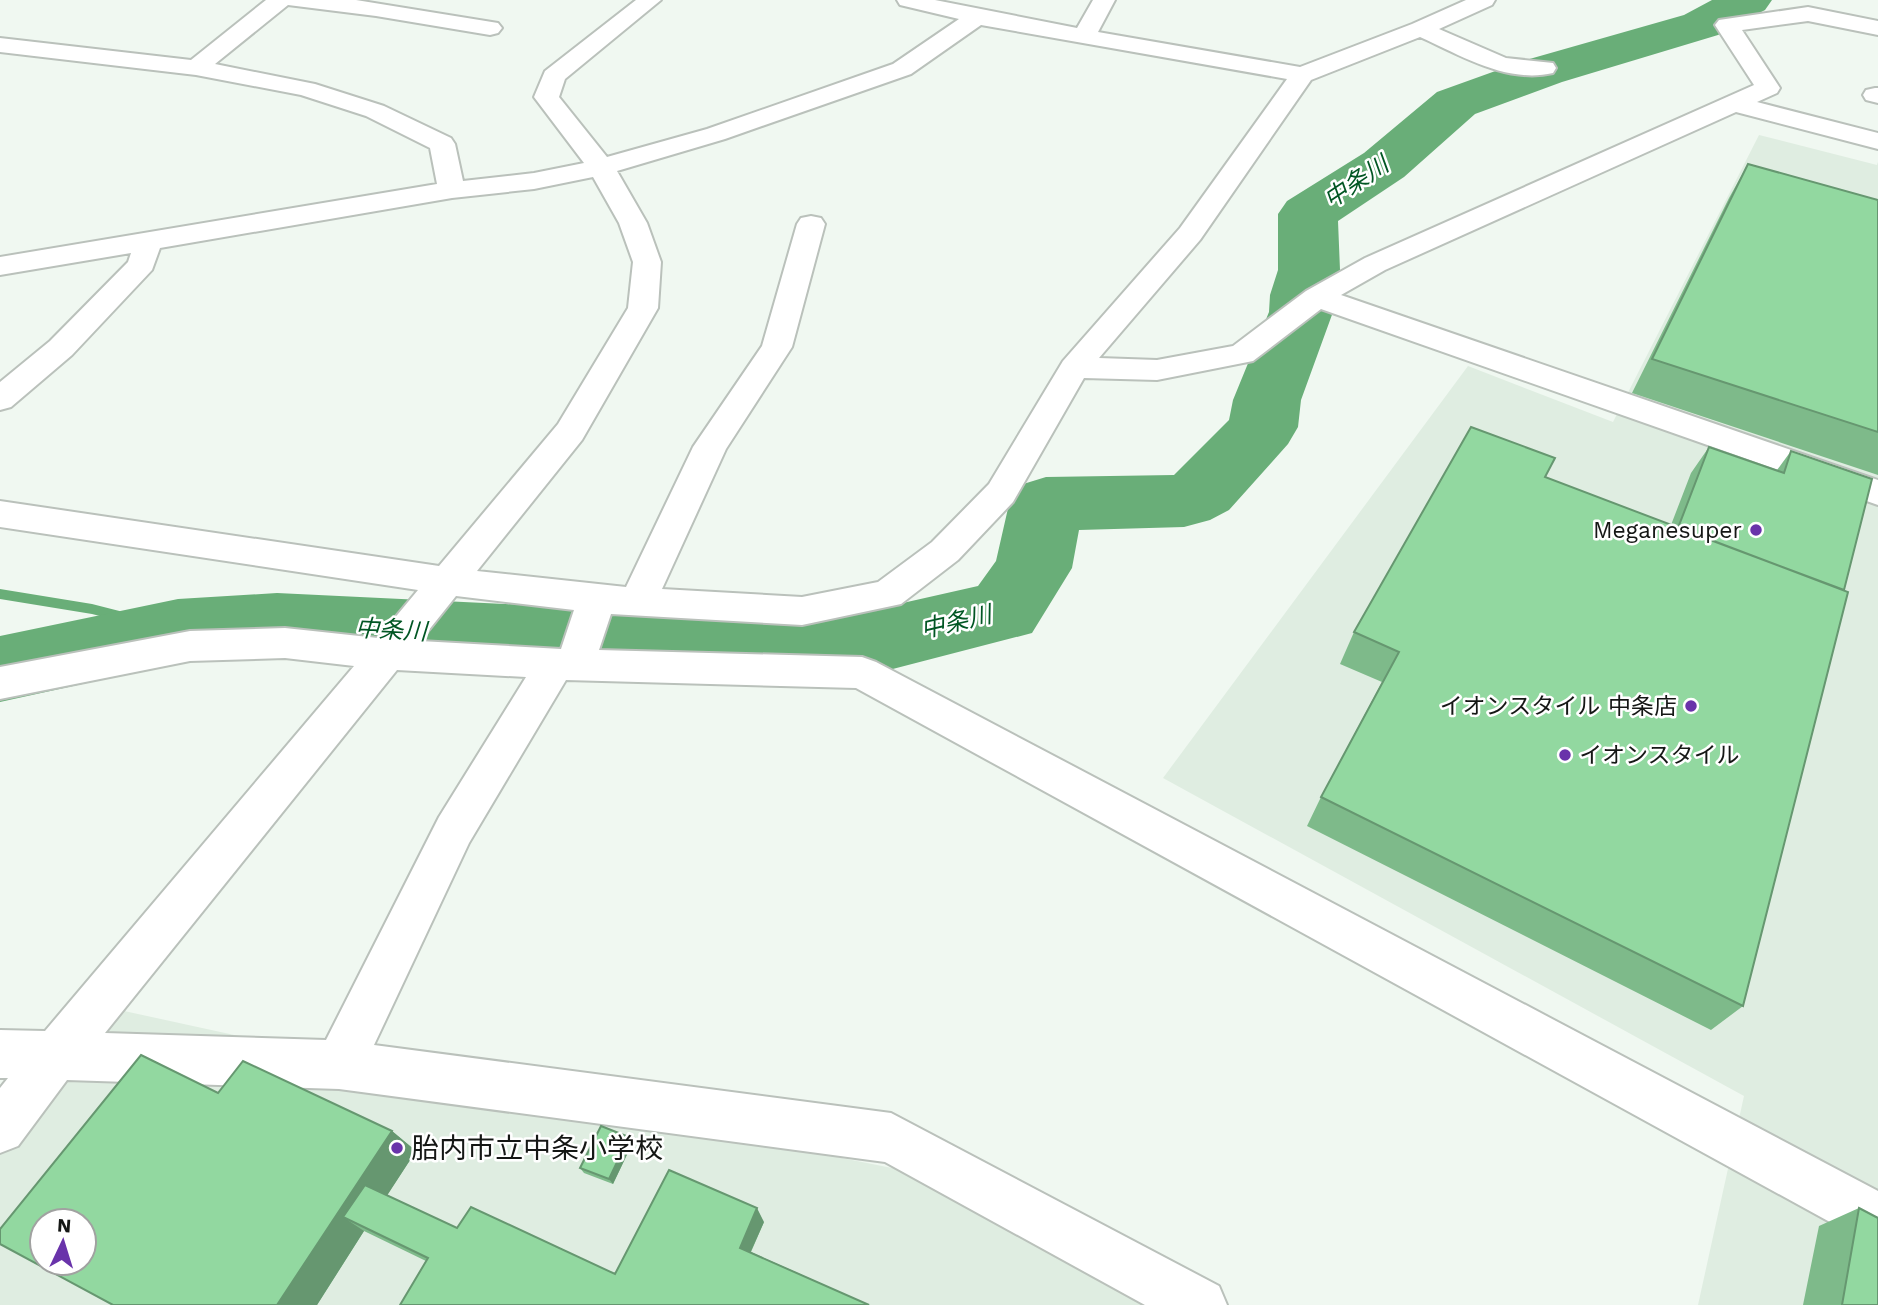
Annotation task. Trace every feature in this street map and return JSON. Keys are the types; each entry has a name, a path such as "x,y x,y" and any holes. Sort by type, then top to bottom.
{"street":[{"path":"196,68 280,0"},
{"path":"295,0 376,9 490,27"},
{"path":"0,1128 55,1057 570,432 643,308 647,261 633,223 601,167 546,97 554,76 650,0"},
{"path":"908,0 977,17 1302,75 1420,29 1484,0"},
{"path":"1084,37 1104,0"},
{"path":"1074,368 1157,370 1242,354 1317,297 1375,264 1768,88 1727,24 1808,14 1878,28"},
{"path":"0,266 147,244 452,190 534,181 601,167 716,134 902,69 977,17"},
{"path":"1420,29 1502,65 1544,68"},
{"path":"0,45 196,68 306,89 375,111 442,145 452,190"},
{"path":"0,514 448,581 617,600 802,611 888,594 946,551 1002,493 1074,368 1190,234 1302,75"},
{"path":"1734,104 1878,141"},
{"path":"339,1065 454,830 565,664 617,600 710,447 777,346 811,223"},
{"path":"0,399 61,348 142,264 147,244"},
{"path":"1317,297 1878,493"},
{"path":"0,683 190,646 285,643 388,654 565,664 862,673 1878,1219"},
{"path":"0,1054 339,1065 891,1138 1200,1305"}],"shaded area":[{"path":"1759,135 1877,165 1878,162 1878,1305 1698,1305 1744,1096 1163,778 1468,366 1613,422"},
{"name":"胎内市立中条小学校","path":"83,1002 312,1052 902,1170 1158,1305 0,1305 0,1126"}],"building":[{"path":"1748,164 1878,200 1878,432 1652,359"},
{"name":"イオンスタイル","path":"1471,427 1555,458 1545,477 1848,592 1743,1006 1321,797 1399,652 1354,632"},
{"name":"Meganesuper","path":"1709,447 1784,473 1791,451 1872,479 1844,590 1678,528"},
{"path":"141,1055 218,1093 243,1061 392,1131 277,1305 113,1305 61,1277 98,1277 98,1207 28,1207 28,1259 0,1244 0,1229"},
{"path":"601,1126 629,1137 609,1179 580,1168"},
{"path":"669,1170 757,1208 740,1248 869,1305 400,1305 428,1258 343,1217 365,1185 457,1228 471,1207 615,1274"},
{"path":"1859,1208 1878,1218 1878,1305 1842,1305"}],"waterway":[{"name":"中条川","path":"0,669 178,631 277,624 736,647 885,639 1004,611 1033,568 1046,504 1184,501 1203,492 1263,427 1267,400 1301,312 1302,295 1309,270 1308,214 1384,165 1456,103 1544,71 1701,25 1748,0"},
{"path":"0,594 92,609 178,631"}],"place":[{"name":"Meganesuper","path":"1756,530"},
{"name":"イオンスタイル 中条店","path":"1691,706"},
{"name":"イオンスタイル","path":"1565,755"},
{"name":"胎内市立中条小学校","path":"397,1148"}]}
